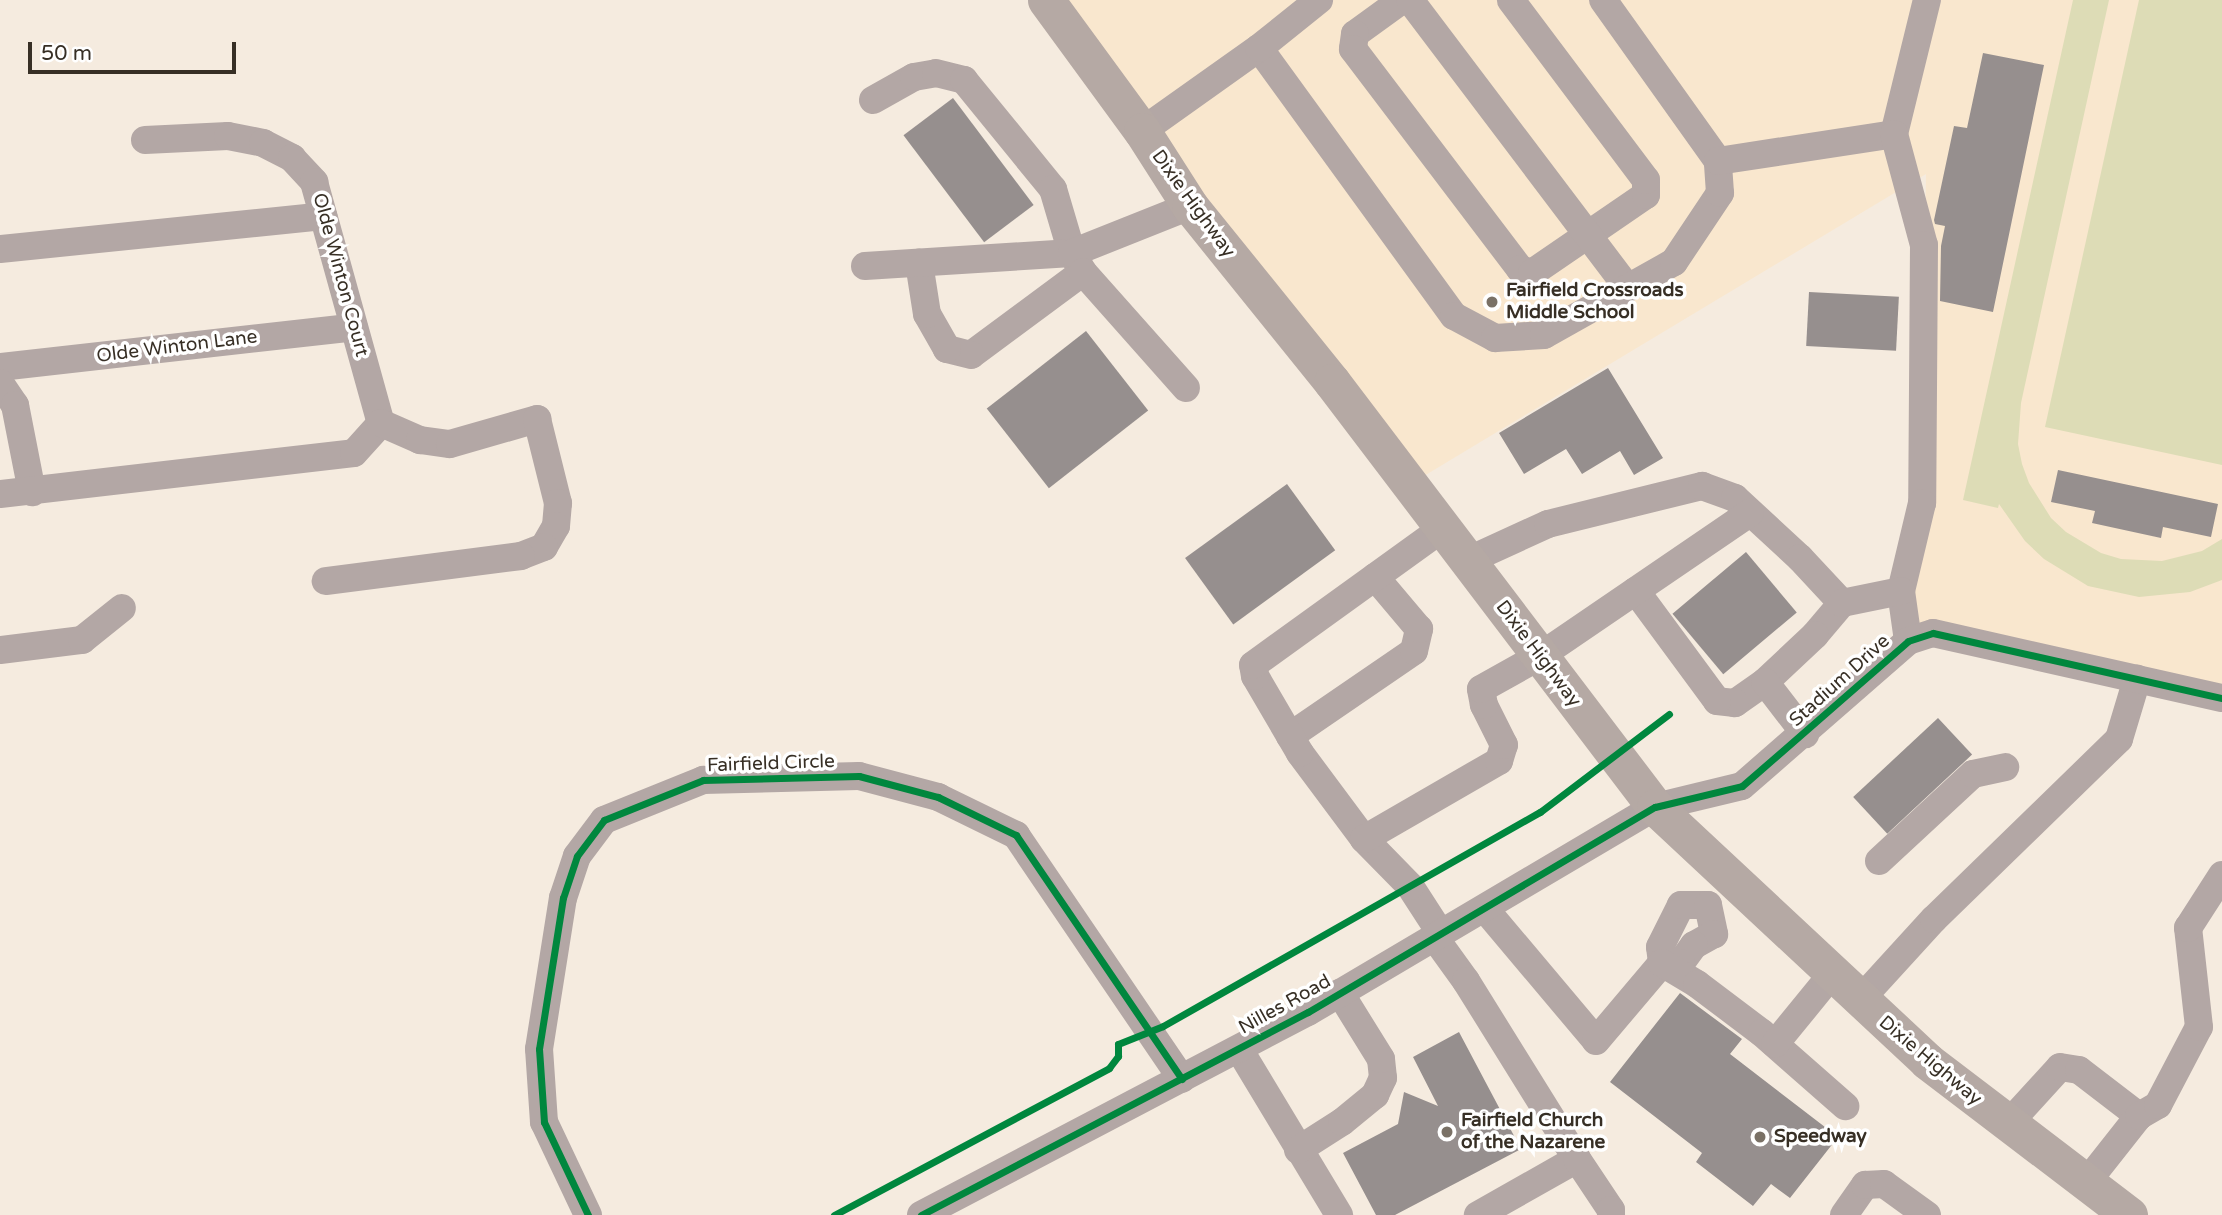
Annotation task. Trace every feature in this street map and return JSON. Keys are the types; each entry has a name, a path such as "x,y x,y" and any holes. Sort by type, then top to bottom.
{"main road":[{"name":"Dixie Highway","path":"1046,0 1142,131 1190,206 1332,382 1721,893 1832,974 1927,1061 2129,1215"}],"street":[{"path":"1142,131 1259,48 1319,0"},
{"path":"1402,0 1355,34 1353,49 1520,270 1532,273 1646,195 1646,180 1511,0"},
{"path":"1410,0 1628,288"},
{"path":"1259,48 1454,316 1495,338 1544,335 1674,262 1720,192 1718,161 1603,0"},
{"path":"1908,641 1901,591 1922,503 1924,245 1894,134 1927,0"},
{"path":"873,100 914,77 936,73 964,80 1053,189 1077,263 1186,388"},
{"path":"1718,161 1894,134"},
{"name":"Olde Winton Court","path":"145,140 228,136 263,143 292,158 314,182 381,423"},
{"path":"919,262 927,314 947,349 971,355 1077,263 1190,206"},
{"path":"0,249 324,216"},
{"path":"865,266 919,262 1077,263"},
{"name":"Olde Winton Lane","path":"0,368 354,327"},
{"path":"0,383 15,405 32,492"},
{"path":"0,494 354,453 381,423 420,440 450,444 537,419 558,503 556,526 544,547 521,556 326,581"},
{"path":"1467,561 1548,524 1702,486 1735,498 1800,558 1842,603"},
{"path":"1363,839 1499,761 1504,745 1484,705 1481,689 1540,656 1750,513"},
{"path":"1443,528 1253,665 1255,676 1290,736 1363,839 1410,886 1438,936 1611,1210 1611,1215"},
{"path":"1290,736 1414,651 1419,629 1375,577"},
{"path":"1636,591 1717,701 1735,703 1765,682 1824,626 1842,603 1901,591"},
{"path":"0,650 82,640 122,608"},
{"name":"Stadium Drive","path":"1655,807 1742,786 1805,734 1908,641 1933,633 2222,698"},
{"path":"1859,1001 1934,919 2119,739 2137,679"},
{"path":"1765,682 1805,734"},
{"path":"1879,862 1973,774 2005,767"},
{"name":"Fairfield Circle","path":"588,1215 544,1122 538,1049 563,898 577,856 604,820 704,780 859,776 939,797 1016,835 1182,1079"},
{"name":"Nilles Road","path":"921,1215 1239,1049 1340,993 1655,807"},
{"path":"2086,1183 2140,1116 2158,1105 2199,1027 2188,928 2222,875"},
{"path":"1485,909 1596,1041 1662,963 1681,963 1694,945 1714,934 1721,893"},
{"path":"1662,963 1697,984 1774,1044 1845,1106"},
{"path":"1774,1044 1832,974"},
{"path":"1298,1150 1342,1122 1375,1095 1383,1078 1381,1059 1340,993"},
{"path":"1239,1049 1339,1215"},
{"path":"2008,1124 2060,1068 2079,1070 2140,1116"},
{"path":"1478,1215 1577,1159"},
{"path":"1844,1215 1865,1185 1884,1184 1927,1215"}],"shaded area":[{"name":"Fairfield Crossroads Middle School","path":"1046,0 2222,0 2222,698 1908,641 1922,503 1926,174 1409,485"}],"green space":[{"path":"2073,0 2109,0 2021,403 2018,444 2029,483 2051,518 2066,532 2101,553 2121,559 2162,561 2202,551 2222,539 2222,580 2190,592 2139,597 2088,586 2044,559 2025,541 1999,504 1998,508 1963,500"},
{"path":"2139,0 2222,0 2222,465 2045,427"}],"building":[{"path":"1983,53 2044,65 1993,312 1940,301 1941,246 1945,226 1935,224 1934,220 1954,126 1967,128"},
{"path":"953,98 1034,205 984,242 903,135"},
{"path":"1809,292 1899,297 1896,351 1806,346"},
{"path":"1086,331 1148,411 1049,488 987,409"},
{"path":"1608,368 1663,458 1634,475 1620,451 1582,474 1566,449 1524,474 1499,433"},
{"path":"2058,470 2218,504 2211,537 2163,527 2161,538 2092,523 2095,511 2051,502"},
{"path":"1287,484 1335,550 1233,624 1185,558"},
{"path":"1746,552 1797,613 1723,674 1672,614"},
{"path":"1938,718 1972,755 1887,834 1853,797"},
{"path":"1680,993 1742,1039 1730,1054 1838,1137 1790,1198 1771,1184 1753,1206 1696,1162 1702,1153 1610,1082"},
{"path":"1459,1032 1521,1149 1395,1215 1376,1215 1343,1153 1398,1124 1404,1092 1438,1106 1413,1057"}],"cycle path":[{"path":"921,1215 1308,1012 1655,807 1742,786 1908,641 1933,633 2222,698"},
{"path":"834,1215 1109,1068 1118,1056 1118,1044 1163,1026 1540,812 1669,714"},
{"path":"588,1215 544,1122 539,1049 563,898 577,856 604,820 703,780 859,776 938,797 1016,835 1182,1079"}],"place":[{"name":"Fairfield Crossroads Middle School","path":"1492,302"},
{"name":"Fairfield Church of the Nazarene","path":"1447,1132"},
{"name":"Speedway","path":"1760,1137"}]}
